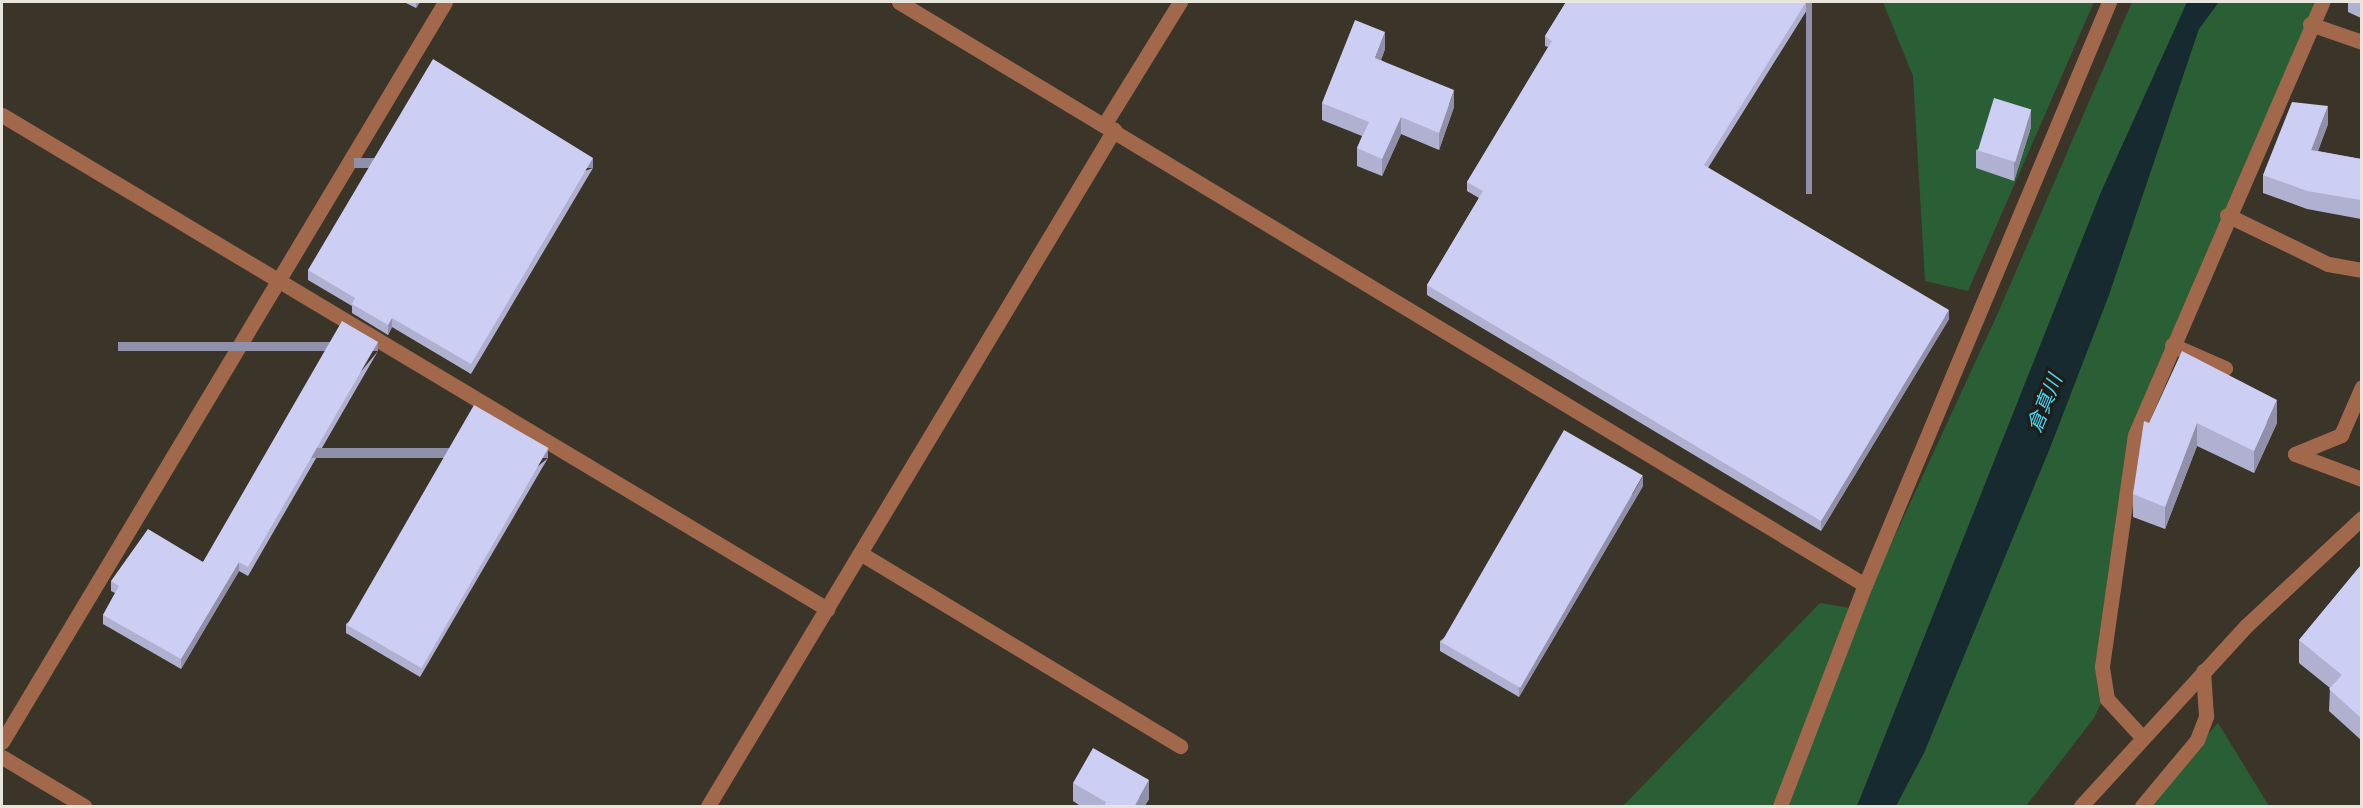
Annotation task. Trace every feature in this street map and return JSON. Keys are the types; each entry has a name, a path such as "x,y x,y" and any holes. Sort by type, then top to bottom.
{"street":[{"path":"2,742 445,2"},
{"path":"899,2 1865,585"},
{"path":"708,807 860,553 1109,128 1180,2"},
{"path":"1780,807 1865,585 2109,2"},
{"path":"2141,736 2107,699 2102,666 2135,435 2227,215 2310,24 2322,2"},
{"path":"2310,24 2361,42"},
{"path":"2,115 827,609"},
{"path":"2227,215 2328,264 2361,270"},
{"path":"2172,345 2225,368"},
{"path":"2361,387 2341,435 2295,454 2361,478"},
{"path":"2081,807 2141,736 2203,671 2361,518"},
{"path":"860,553 1180,746"},
{"path":"2142,807 2197,740 2206,716 2203,671"},
{"path":"2,757 84,807"}],"green space":[{"path":"1883,2 2094,2 1968,291 1925,281 1913,76"},
{"path":"2132,2 2322,2 2135,435 2106,693 2094,718 2026,806 1780,806 1804,741 1772,806 1623,806 1820,603 1856,609 1833,670 1998,313"},
{"path":"2218,723 2269,806 2143,806"}],"water":[{"name":"倉真川","path":"2187,2 2219,2 2199,29 2109,295 2050,448 1924,753 1896,806 1857,806 2101,192"}],"building":[{"path":"1566,2 1806,2 1704,165 1949,310 1821,521 1427,285 1483,191 1467,182 1552,41 1545,36"},
{"path":"1355,20 1385,32 1375,58 1454,90 1439,133 1401,117 1382,159 1357,148 1369,122 1322,103"},
{"path":"433,59 593,158 471,364 392,318 388,325 352,304 355,298 308,270"},
{"path":"1994,98 2031,109 2015,162 1978,151"},
{"path":"2292,102 2328,106 2311,150 2361,159 2361,200 2307,191 2263,175"},
{"path":"342,321 378,342 248,567 239,562 181,659 103,615 119,586 111,581 148,529 203,562"},
{"path":"2182,351 2277,400 2254,451 2197,423 2165,507 2133,494 2144,421 2149,423"},
{"path":"474,405 548,448 421,668 347,625"},
{"path":"1564,430 1643,475 1520,688 1442,642"},
{"path":"2361,565 2361,718 2329,689 2342,675 2299,640"},
{"path":"1093,748 1149,780 1134,807 1104,807 1106,802 1073,783"}]}
